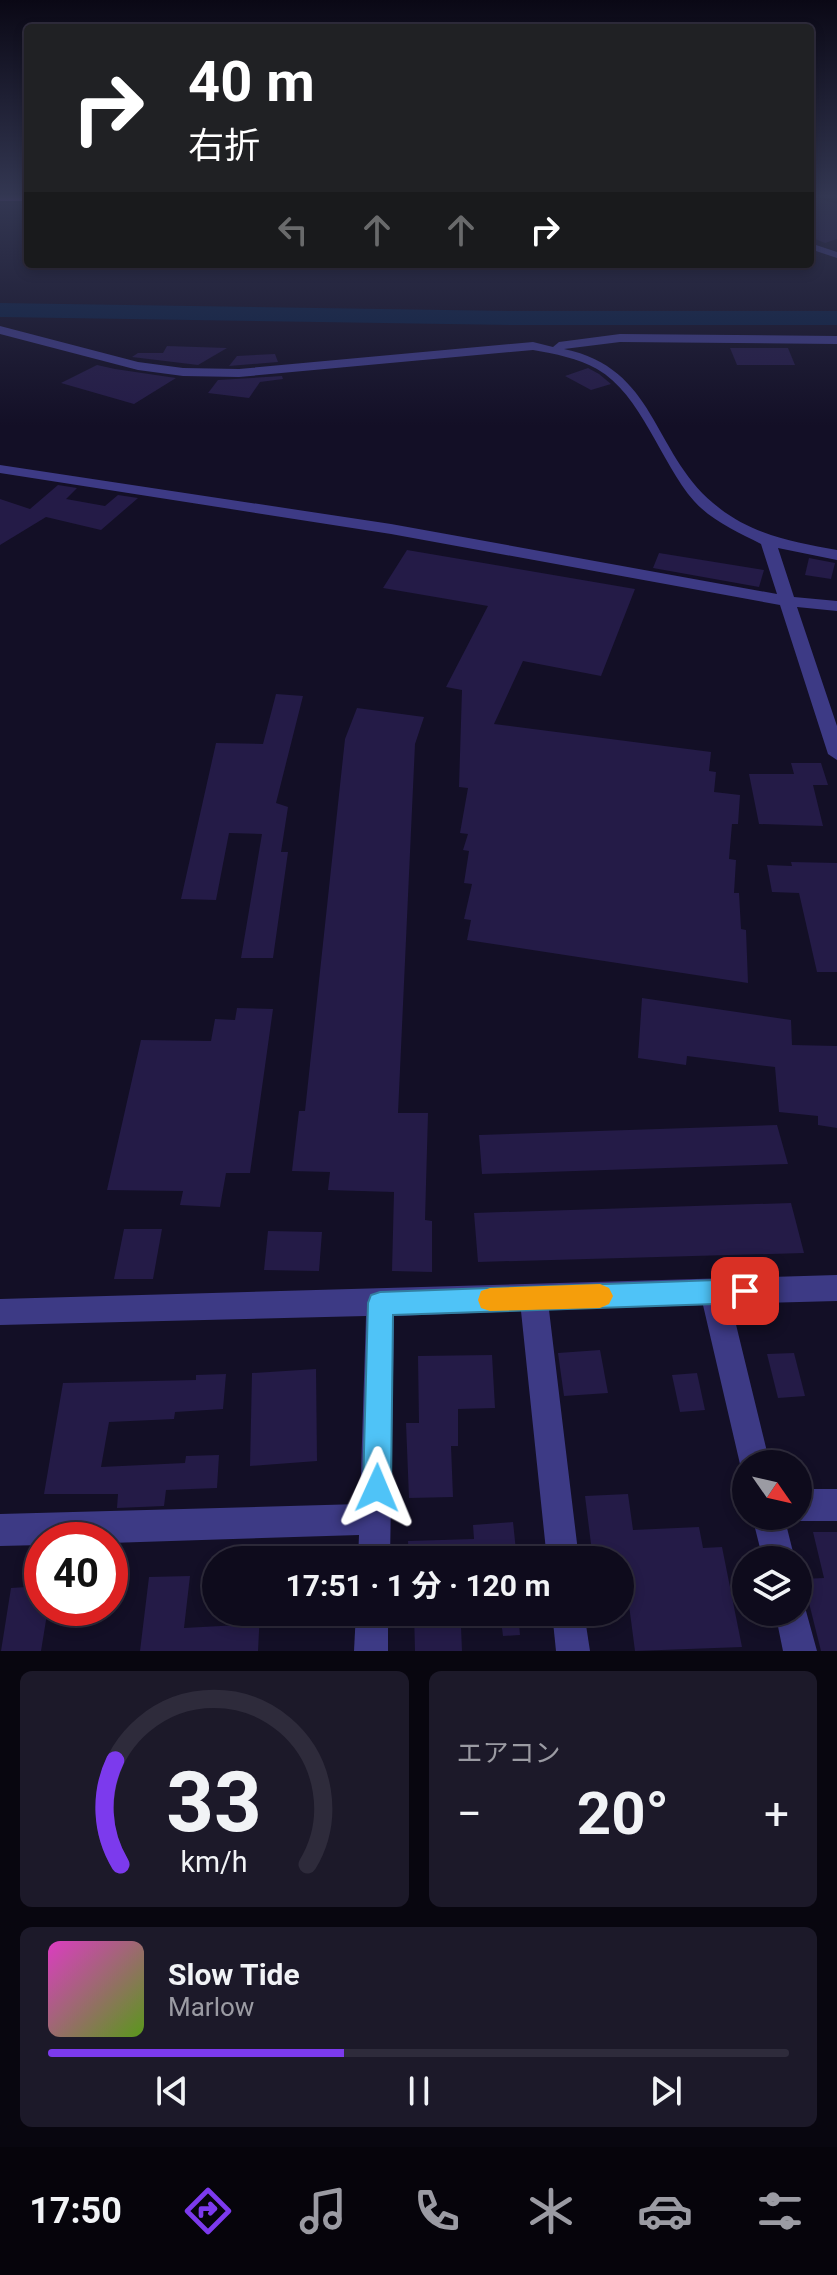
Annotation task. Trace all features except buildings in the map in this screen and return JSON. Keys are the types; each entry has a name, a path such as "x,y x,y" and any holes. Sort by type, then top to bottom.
{"street":[{"path":"0,330 138,366 183,372 239,373 544,348 620,338 837,340"},
{"path":"544,348 590,359 612,370 628,385 670,459 702,502 768,542 837,555"},
{"path":"0,469 391,529 786,601 837,606"},
{"path":"768,542 837,754"},
{"path":"0,1312 837,1288"},
{"path":"714,1292 752,1450"},
{"path":"534,1298 561,1546"},
{"path":"375,1546 380,1303"},
{"path":"812,1505 837,1505"},
{"path":"0,1530 376,1519"},
{"path":"371,1651 372,1626"},
{"path":"570,1626 573,1651"},
{"path":"794,1626 800,1651"}],"waterway":[{"path":"0,310 512,318 837,318"}],"slow traffic":[{"path":"490,1300 600,1296"}],"route":[{"path":"377,1488 380,1303 745,1291"}]}
